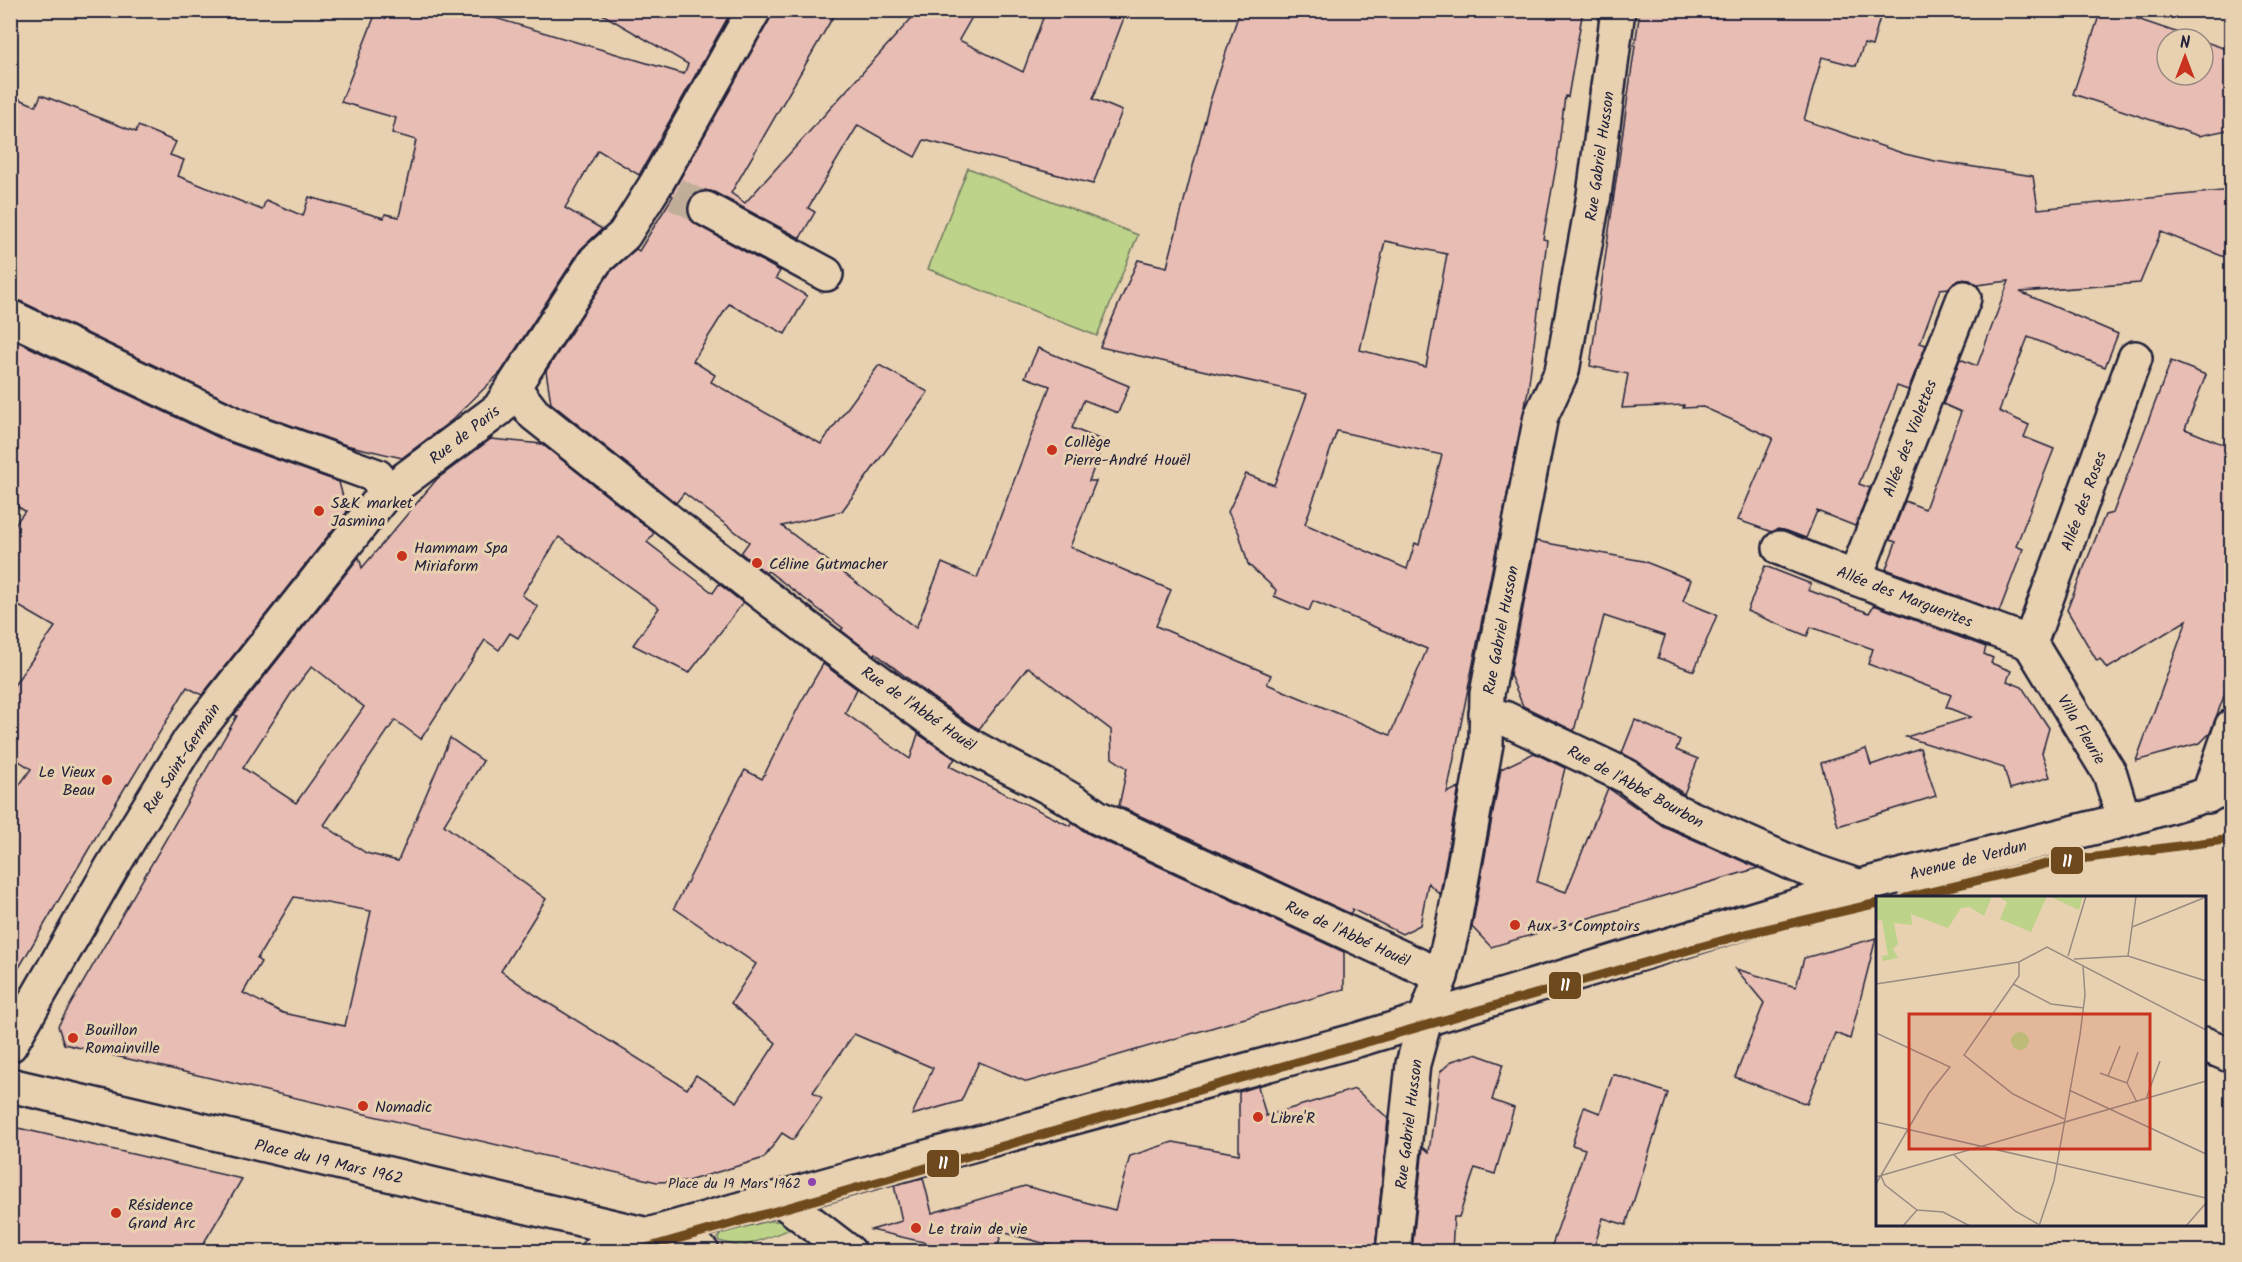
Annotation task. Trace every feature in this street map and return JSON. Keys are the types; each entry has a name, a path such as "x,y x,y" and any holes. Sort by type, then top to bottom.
{"street":[{"name":"Rue de Paris","path":"385,494 499,409 596,261 624,235 665,189 754,10"},
{"name":"Rue Gabriel Husson","path":"1393,1251 1413,1064 1425,1020 1441,976 1453,927 1486,744 1489,683 1540,416 1562,371 1594,195 1618,10"},
{"path":"706,209 826,274"},
{"name":"Allée des Violettes","path":"1855,578 1964,298"},
{"path":"10,317 236,424 377,476 385,494"},
{"name":"Allée des Roses","path":"2030,643 2136,358"},
{"name":"Rue de l'Abbé Houël","path":"514,388 534,414 570,443 782,609 969,745 1072,798 1098,817 1441,976"},
{"name":"Rue Saint-Germain","path":"10,1045 112,867 190,740 385,494"},
{"name":"Allée des Marguerites","path":"1780,548 2030,643"},
{"name":"Villa Fleurie","path":"2030,643 2110,774 2124,819"},
{"name":"Rue de l'Abbé Bourbon","path":"1486,714 1504,718 1626,776 1671,809 1801,867 1874,892"},
{"path":"2220,792 2232,726"},
{"name":"Avenue de Verdun","path":"598,1251 779,1198 1425,1020 2220,792"},
{"path":"2206,1044 2232,1056"},
{"name":"Place du 19 Mars 1962","path":"10,1085 648,1235 702,1251"},
{"path":"779,1198 849,1251"}],"green space":[{"path":"968,168 1138,235 1097,336 928,269"},
{"path":"768,1221 779,1221 794,1228 741,1247 719,1241 721,1233"}],"building":[{"path":"377,10 468,10 684,74 688,64 595,10 732,10 639,175 598,150 565,208 602,229 580,250 501,372 452,420 402,458 346,445 243,408 18,300 10,299 10,95 36,106 41,95 136,132 138,126 176,142 170,155 184,160 178,176 262,210 266,200 303,216 309,197 384,218 385,214 399,217 416,140 392,133 396,118 341,102"},
{"path":"773,10 837,10 731,193 745,203 919,10 976,10 959,40 1023,72 1046,10 1127,10 1093,99 1122,111 1093,184 924,140 915,157 858,125 808,208 815,212 800,238 714,192 705,190 697,193 690,200 687,210 690,219 697,225 780,271 776,278 807,296 785,334 729,304 693,361 715,375 711,382 821,444 879,365 928,392 842,511 782,526 916,628 942,563 977,578 1050,386 1025,377 1038,348 1129,386 1118,413 1084,400 1072,428 1104,441 1089,481 1096,481 1070,547 1171,590 1156,626 1271,675 1267,684 1390,735 1427,649 1313,601 1309,611 1274,596 1276,590 1248,564 1239,533 1228,512 1246,474 1274,485 1307,394 1100,347 1138,260 1167,267 1209,104 1240,10 1583,10 1568,97 1565,96 1557,161 1543,239 1547,240 1528,391 1447,793 1459,787 1440,894 1428,883 1420,925 1402,934 1352,909 1351,914 1119,806 1127,768 1112,758 1111,730 1028,667 979,729 972,725 875,653 874,655 851,638 841,630 843,628 741,553 749,542 684,493 676,503 551,403 546,371 610,272 636,249 639,251 673,196 671,195","holes":["1385,241 1447,254 1426,367 1360,350","1337,431 1442,455 1419,545 1415,543 1407,569 1305,524"]},
{"path":"1640,10 1882,10 1872,46 1864,44 1856,66 1822,57 1804,120 1905,154 1935,161 2033,176 2038,209 2232,190 2232,260 2161,232 2140,283 2020,292 2118,334 2105,367 2028,337 1999,411 2029,425 2024,437 2054,449 2016,546 2023,549 1999,612 1886,569 1896,542 1890,540 1905,501 1925,509 1961,412 1943,404 1960,359 1977,366 2009,281 1977,285 1970,280 1962,279 1953,283 1949,288 1940,289 1920,343 1926,345 1908,390 1897,386 1859,484 1870,488 1855,526 1817,511 1806,538 1778,529 1772,532 1738,520 1773,438 1703,407 1683,408 1684,405 1622,408 1628,374 1590,366"},
{"path":"2101,10 2111,10 2161,27 2155,27 2155,87 2215,87 2215,45 2232,51 2232,129 2199,136 2073,94"},
{"path":"10,338 228,442 339,482 347,512 202,695 187,687 10,983 10,798 31,769 10,755 10,691 55,627 10,601 10,531 25,511 10,502"},
{"path":"2171,361 2206,375 2185,429 2232,448 2232,675 2210,733 2200,743 2136,761 2187,620 2107,669 2100,659 2097,661 2067,610 2105,515 2113,513"},
{"path":"491,439 542,444 654,533 647,542 713,593 719,584 743,603 689,673 633,645 659,608 559,537 522,595 538,607 518,638 510,633 499,650 485,640 421,739 395,720 324,825 366,853 398,861 450,738 483,761 444,825 546,899 501,971 537,996 687,1089 696,1075 737,1102 776,1043 731,1003 756,964 674,908 745,770 762,779 823,664 857,689 845,713 910,759 918,734 955,759 949,766 1070,826 1072,823 1089,834 1344,952 1344,989 1027,1082 979,1062 961,1101 912,1115 933,1068 854,1034 813,1092 822,1098 793,1140 782,1133 764,1158 688,1181 657,1182 64,1044 58,1026 237,716 234,715 359,557 362,568 437,479","holes":["312,666 364,707 296,803 243,768 292,692","294,897 371,911 345,1026 283,1013 243,993 261,962 257,959"]},
{"path":"1536,541 1643,561 1691,580 1683,601 1717,615 1694,671 1658,658 1665,636 1604,616 1574,731 1523,706 1510,675"},
{"path":"1765,566 1811,584 1808,590 1869,613 1874,605 1986,647 1984,654 1993,658 1991,663 2011,671 2007,681 2022,687 2049,728 2042,753 2050,777 2010,789 2004,768 1906,737 1971,717 1946,707 1951,695 1868,664 1873,649 1811,627 1807,636 1747,611"},
{"path":"1635,720 1680,740 1676,750 1698,759 1684,794 1622,753"},
{"path":"1920,748 1936,796 1838,826 1821,763 1866,749 1871,765"},
{"path":"1534,753 1565,768 1537,882 1566,892 1608,788 1663,826 1758,868 1491,947 1472,927 1501,769"},
{"path":"1876,938 1850,1039 1835,1033 1807,1104 1735,1077 1764,1003 1736,969 1796,987 1804,958"},
{"path":"1475,1054 1503,1064 1492,1100 1514,1108 1495,1174 1475,1168 1459,1217 1454,1217 1452,1251 1412,1251 1423,1147 1429,1152 1440,1072 1452,1061"},
{"path":"1613,1074 1668,1093 1626,1225 1603,1218 1593,1251 1550,1251 1585,1149 1572,1145 1584,1107 1600,1113"},
{"path":"1258,1086 1266,1116 1355,1089 1388,1118 1375,1251 1072,1251 1002,1232 996,1251 962,1251 871,1230 902,1221 894,1185 923,1178 932,1213 1025,1186 1115,1210 1130,1156 1173,1142 1239,1154 1239,1092"},
{"name":"Résidence Grand Arc","path":"18,1128 242,1179 199,1251 10,1251 10,1159"}],"tunnel":[{"path":"675,194 706,209"}],"transit line":[{"name":"11","path":"1913,896 2050,863 2232,839"},
{"name":"11","path":"632,1252 1745,934 1876,903"}],"place":[{"name":"Collège Pierre-André Houël","path":"1052,450"},
{"name":"S&K market Jasmina","path":"319,511"},
{"name":"Hammam Spa Miriaform","path":"402,556"},
{"name":"Céline Gutmacher","path":"757,563"},
{"name":"Le Vieux Beau","path":"107,780"},
{"name":"Aux 3 Comptoirs","path":"1515,925"},
{"name":"Bouillon Romainville","path":"73,1038"},
{"name":"Nomadic","path":"363,1106"},
{"name":"Libre'R","path":"1258,1117"},
{"name":"Place du 19 Mars 1962","path":"812,1182"},
{"name":"Résidence Grand Arc","path":"116,1213"},
{"name":"Le train de vie","path":"916,1228"}]}
